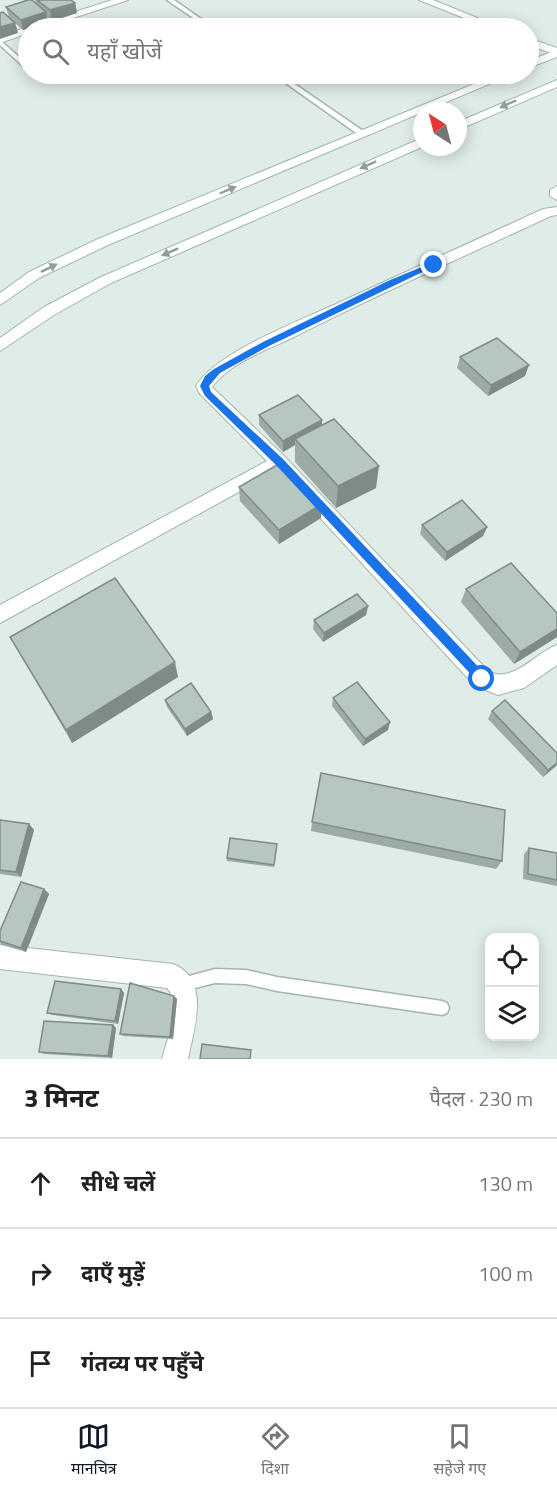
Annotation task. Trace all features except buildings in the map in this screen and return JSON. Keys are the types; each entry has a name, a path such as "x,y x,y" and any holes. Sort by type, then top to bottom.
{"street":[{"path":"66,18 123,0"},
{"path":"424,0 471,18"},
{"path":"0,40 18,34"},
{"path":"539,45 557,52"},
{"path":"539,60 557,52"},
{"path":"467,122 557,83"},
{"path":"0,300 34,275 103,242 482,84"},
{"path":"0,346 49,311 106,280 413,146"},
{"path":"557,190 557,196"},
{"path":"557,211 548,212 391,283 266,344 208,378 204,386 208,394 279,462 482,679 498,687 517,681 557,654"},
{"path":"0,615 279,462"},
{"path":"0,957 173,976 183,984 186,998 175,1059"}],"lane":[{"path":"170,0 196,18"},
{"path":"0,40 18,58"},
{"path":"291,84 362,133"},
{"path":"183,984 215,976 246,977 276,984 442,1008"}],"route":[{"path":"434,265 391,283 266,344 217,371 208,378 204,386 208,394 279,462 482,679"}]}
